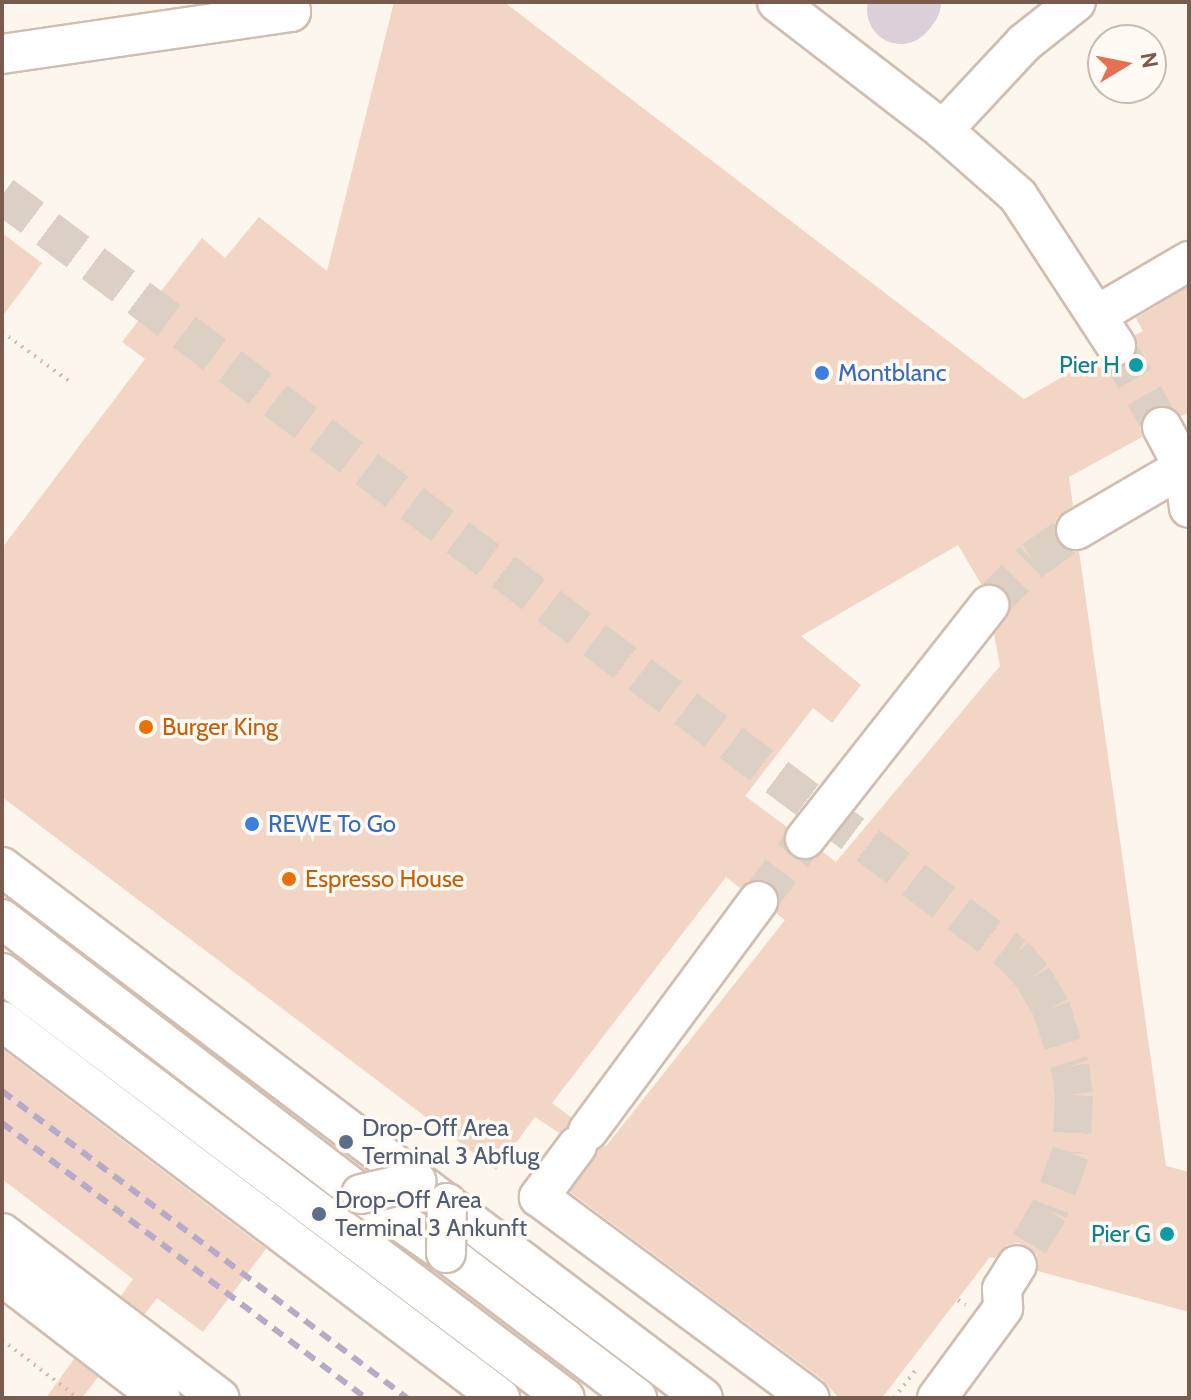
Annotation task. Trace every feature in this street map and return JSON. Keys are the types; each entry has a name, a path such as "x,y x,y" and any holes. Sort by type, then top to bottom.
{"lane":[{"path":"2,54 291,12 289,2"},
{"path":"777,2 943,130 1018,196 1106,331 1189,261"},
{"path":"943,130 1024,43 1076,2"},
{"path":"1162,427 1186,466 1189,508"},
{"path":"1076,530 1186,466"},
{"path":"805,839 989,605"},
{"path":"2,867 703,1398"},
{"path":"2,896 669,1398"},
{"path":"758,901 539,1197 810,1398"},
{"path":"2,919 361,1194 446,1253 637,1398"},
{"path":"2,973 565,1398"},
{"path":"2,1021 487,1388"},
{"path":"361,1194 416,1181"},
{"path":"446,1253 447,1203"},
{"path":"2,1233 219,1398"},
{"path":"937,1398 1003,1308 1002,1289 1017,1265"},
{"path":"2,1276 161,1398"},
{"path":"411,1331 467,1325"},
{"path":"467,1325 487,1388"}],"path":[{"path":"2,332 70,382"},
{"path":"2,1340 78,1398"}],"building":[{"path":"394,2 504,2 1024,399 1097,357 1107,366 1118,368 1129,364 1136,355 1135,335 1143,331 1136,318 1189,286 1189,412 1181,416 1163,405 1151,408 1140,426 1142,437 1069,477 1073,506 1057,518 1054,529 1064,549 1079,551 1166,1166 1189,1172 1189,1312 1038,1271 1037,1255 1029,1247 1019,1243 1007,1245 995,1258 990,1257 882,1398 839,1398 823,1380 570,1192 598,1150 607,1145 785,920 776,913 778,893 770,883 750,881 740,888 726,877 552,1103 571,1117 567,1127 559,1133 535,1117 496,1170 2,797 2,548 145,359 122,342 202,238 225,258 259,217 327,271","holes":["958,545 981,584 1002,587 1010,598 1007,618 994,634 1000,666 836,862 823,852 812,860 792,857 784,846 787,827 745,796 813,708 832,723 861,685 801,636"]},
{"path":"2,233 42,263 2,317"},
{"path":"2,1049 266,1249 203,1332 157,1298 145,1314 121,1296 133,1279 2,1179"},
{"path":"74,1359 98,1377 82,1398 46,1398"}],"taxiway":[{"path":"901,10 907,2"}],"tunnel":[{"path":"2,195 1014,955 1033,977 1051,1008 1070,1066 1074,1095 1071,1153 1049,1211 1017,1265"},
{"path":"1116,346 1162,427"},
{"path":"989,605 1033,560 1076,530"},
{"path":"758,901 805,839"}],"railway":[{"path":"2,1091 407,1398"},
{"path":"2,1123 365,1398"}],"place":[{"name":"Pier H","path":"1136,365"},
{"name":"Montblanc","path":"822,373"},
{"name":"Burger King","path":"146,727"},
{"name":"REWE To Go","path":"252,824"},
{"name":"Espresso House","path":"289,879"},
{"name":"Drop-Off Area Terminal 3 Abflug","path":"346,1142"},
{"name":"Drop-Off Area Terminal 3 Ankunft","path":"319,1214"},
{"name":"Pier G","path":"1167,1234"}]}
